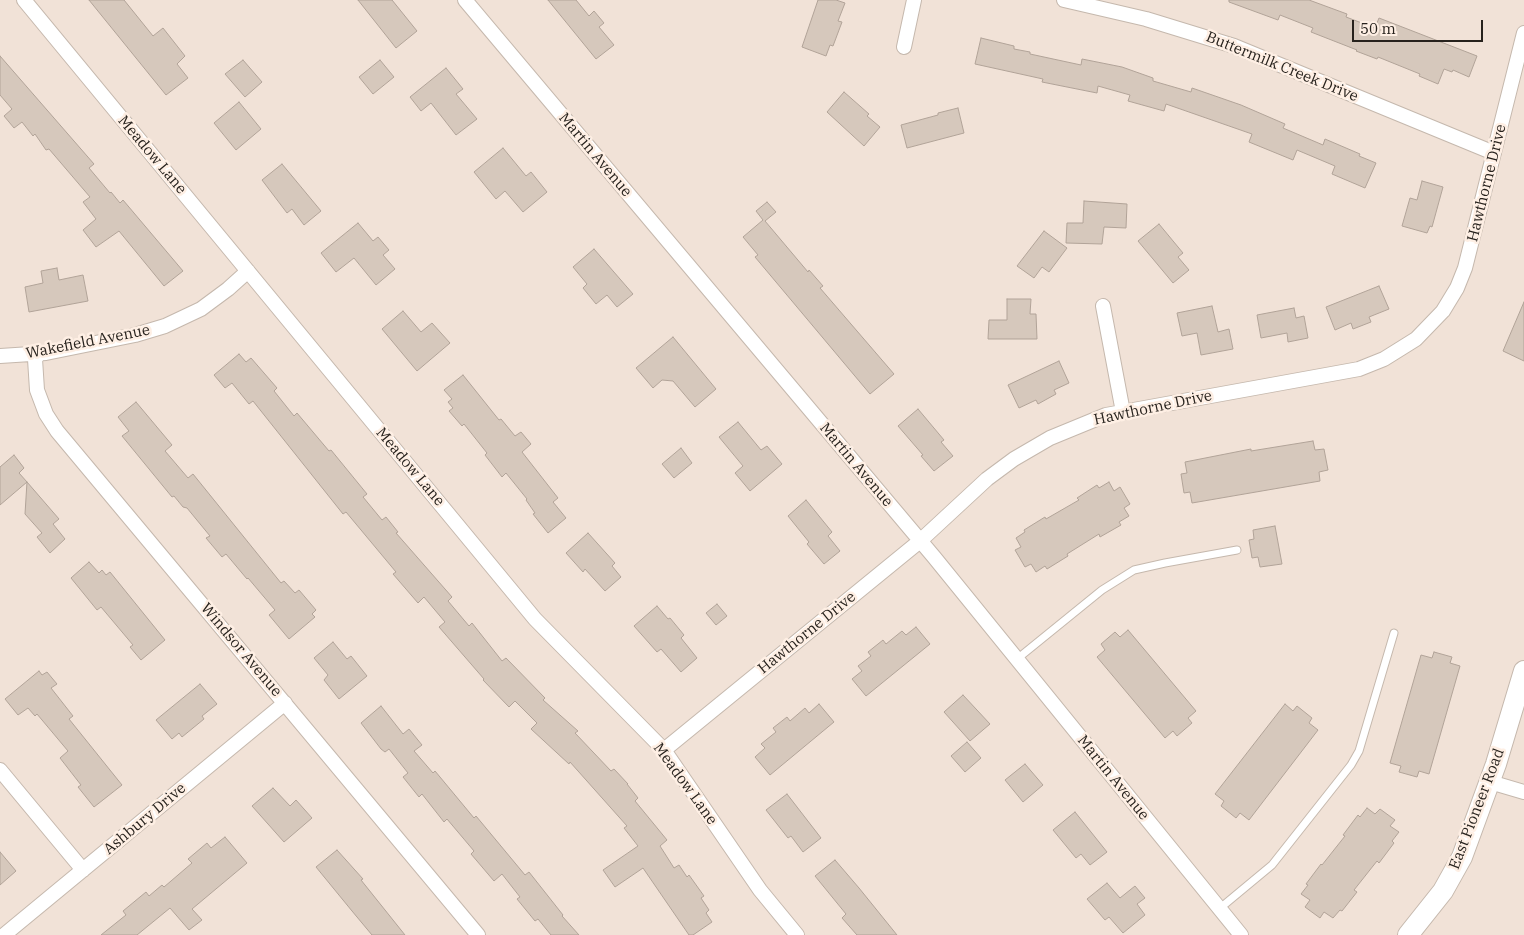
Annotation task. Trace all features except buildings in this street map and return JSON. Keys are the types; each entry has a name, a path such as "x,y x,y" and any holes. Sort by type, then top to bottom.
{"main road":[{"name":"East Pioneer Road","path":"1408,935 1443,891 1462,857 1490,782 1524,671"}],"street":[{"name":"Meadow Lane","path":"24,0 535,619 664,750 760,890 796,934"},
{"name":"Martin Avenue","path":"464,0 920,541 1240,935"},
{"path":"904,47 914,0"},
{"name":"Buttermilk Creek Drive","path":"1064,0 1146,19 1227,44 1494,153"},
{"name":"Hawthorne Drive","path":"664,750 920,541 987,479 1034,446 1069,429 1106,415 1354,370 1384,359 1408,345 1425,332 1436,320 1457,288 1468,256 1524,33"},
{"name":"Wakefield Avenue","path":"0,356 40,353 135,335 165,326 201,309 248,271"},
{"path":"1103,306 1123,412"},
{"name":"Windsor Avenue","path":"40,353 35,359 36,384 42,404 51,422 478,935"},
{"name":"Ashbury Drive","path":"4,935 285,703"},
{"path":"0,770 83,870"},
{"path":"1490,782 1524,792"}],"lane":[{"path":"1017,659 1102,590 1134,570 1237,550"},
{"path":"1219,909 1272,865 1351,765 1360,750 1394,633"}]}
